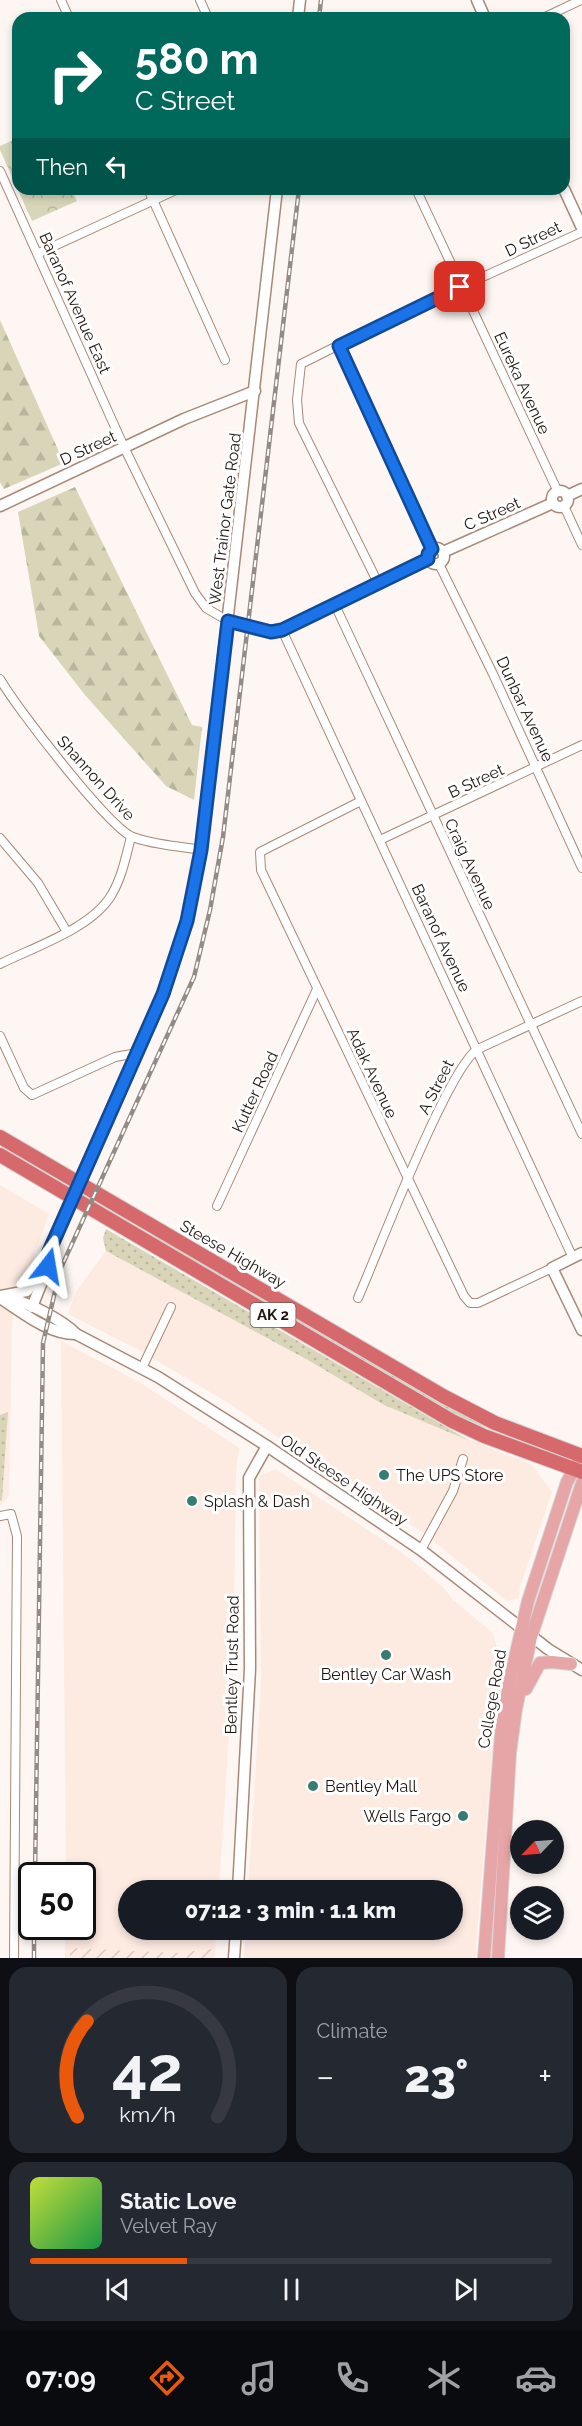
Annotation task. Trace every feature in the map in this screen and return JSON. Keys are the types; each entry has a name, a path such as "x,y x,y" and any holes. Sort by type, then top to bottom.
{"highway":[{"name":"Steese Highway","path":"0,1137 443,1396 495,1423 582,1456"},
{"name":"Steese Highway","path":"0,1155 452,1421 484,1436 577,1471"}],"main road":[{"name":"West Trainor Gate Road","path":"3,1300 31,1288 74,1198 177,954 201,850 276,195"},
{"path":"567,195 582,230"},
{"name":"D Street","path":"0,506 184,419 255,392"},
{"path":"563,498 582,489"},
{"name":"C Street","path":"444,552 553,503 559,507 563,498"},
{"path":"228,621 271,632 282,630 378,583 430,554 440,549 444,552 444,559 439,564 434,564 430,554"},
{"name":"West Trainor Gate Road","path":"32,1307 48,1266 48,1254"},
{"path":"578,1256 552,1268 582,1330"},
{"path":"3,1300 32,1307"},
{"name":"Old Steese Highway","path":"3,1300 65,1334 76,1334"},
{"name":"Old Steese Highway","path":"32,1307 68,1326 76,1334 142,1368 267,1446 421,1550 526,1633 577,1667"},
{"name":"Bentley Trust Road","path":"239,1880 250,1669 249,1478 267,1446"},
{"name":"College Road","path":"498,1958 510,1753 528,1601 582,1456"},
{"name":"College Road","path":"484,1958 501,1733 526,1633 582,1483"},
{"path":"516,1709 538,1665 552,1662 577,1667"},
{"path":"234,1958 235,1940"}],"street":[{"path":"556,12 581,0"},
{"name":"Baranof Avenue East","path":"0,171 39,253 124,447"},
{"path":"151,195 225,360"},
{"path":"39,253 164,195"},
{"name":"Eureka Avenue","path":"419,195 460,287 563,498 582,545"},
{"name":"D Street","path":"378,583 299,423 297,400 301,364 582,230"},
{"path":"339,346 430,554"},
{"path":"124,447 195,593 206,608 228,621"},
{"name":"Dunbar Avenue","path":"439,564 537,767 582,868"},
{"name":"Craig Avenue","path":"335,604 582,1134"},
{"name":"Baranof Avenue","path":"282,630 478,1049 578,1256"},
{"name":"Shannon Drive","path":"0,680 17,706 93,800 131,837 201,850"},
{"name":"B Street","path":"380,840 582,745"},
{"name":"Adak Avenue","path":"361,801 260,852 261,870 464,1296 470,1303 478,1303 552,1268"},
{"path":"0,964 67,932 100,910 113,893 131,837"},
{"path":"0,838 38,883 67,932"},
{"name":"Kutter Road","path":"216,1206 317,989"},
{"name":"A Street","path":"358,1298 457,1072 471,1053 582,1001"},
{"path":"0,1036 24,1088 32,1095 115,1057 137,1053"},
{"path":"142,1368 171,1307"},
{"path":"421,1550 453,1491 463,1460"},
{"path":"0,1516 11,1514 17,1536 14,1958"}],"shaded area":[{"path":"0,1185 49,1214 29,1271 23,1282 15,1286 12,1325 9,1496 0,1506"},
{"path":"106,1251 306,1359 384,1405 532,1465 552,1492 520,1586 519,1598 507,1601 421,1531 356,1491 227,1402 137,1349 68,1314 77,1290"},
{"path":"61,1341 141,1383 239,1448 236,1472 233,1668 220,1880 118,1880 118,1940 216,1940 215,1958 65,1958 65,1940 96,1940 96,1862 66,1862"},
{"path":"276,1469 404,1554 443,1587 453,1600 493,1633 500,1660 475,1958 244,1958 245,1940 463,1940 463,1880 249,1880 261,1683 259,1476"},
{"path":"70,1948 176,1953 212,1949 211,1958 70,1958"}],"green space":[{"path":"12,141 12,177 0,150 0,146"},
{"path":"20,195 74,195 77,201 32,221"},
{"path":"0,320 64,463 4,489 0,482"},
{"path":"75,487 192,725 202,727 194,800 166,786 85,695 39,636 18,512"},
{"path":"106,1229 470,1441 384,1405 306,1359 106,1251 103,1238"},
{"path":"153,1234 499,1430 498,1432 458,1417 152,1237"},
{"path":"8,1412 2,1500 0,1501 0,1415"}],"railway":[{"path":"320,12 321,0"},
{"path":"35,1862 43,1343 60,1270 194,977 210,910 223,837 298,195"},
{"path":"34,1940 34,1958"}],"place":[{"name":"The UPS Store","path":"384,1475"},
{"name":"Splash & Dash","path":"192,1501"},
{"name":"Bentley Car Wash","path":"386,1655"},
{"name":"Bentley Mall","path":"313,1786"},
{"name":"Wells Fargo","path":"463,1816"}],"route":[{"path":"48,1266 48,1254 163,994 187,921 201,850 228,621 271,632 282,630 428,559 428,554 432,549 339,346 460,287"}]}
